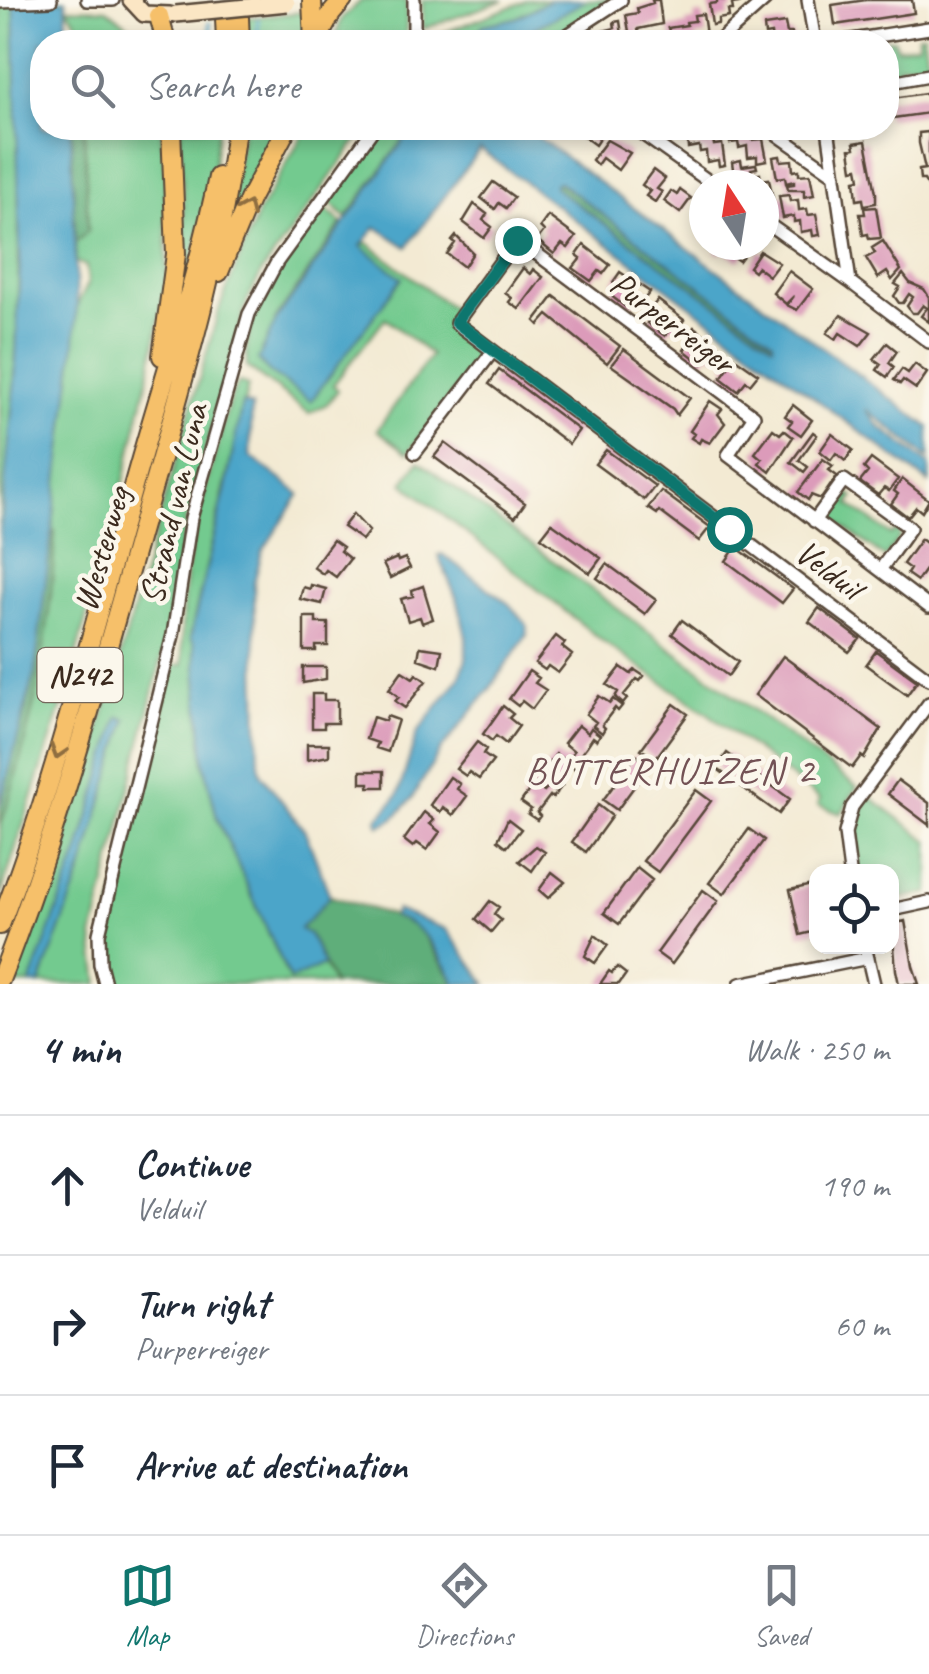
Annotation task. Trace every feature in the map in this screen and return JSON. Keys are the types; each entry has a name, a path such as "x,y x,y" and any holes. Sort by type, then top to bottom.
{"main road":[{"path":"127,0 131,17 160,25 314,1 315,30"},
{"path":"321,30 342,0"},
{"path":"229,30 232,18 236,30"},
{"name":"N242","path":"151,423 174,276 176,203 172,140"},
{"name":"Westerweg","path":"0,925 63,736 201,258 222,140"},
{"name":"Westerweg","path":"0,980 80,746 198,323 224,207 234,140"},
{"path":"198,323 250,200 281,140"}],"street":[{"path":"0,2 51,0"},
{"path":"87,0 113,0"},
{"path":"414,0 415,30"},
{"path":"575,30 621,0"},
{"path":"731,30 765,0"},
{"path":"808,0 813,30"},
{"path":"899,33 929,28"},
{"path":"899,80 929,75"},
{"name":"Strand van Luna","path":"105,984 98,952 99,934 173,636 191,518 249,314 267,276 365,140"},
{"path":"651,140 693,170"},
{"path":"785,140 836,175"},
{"path":"830,140 850,282"},
{"path":"779,232 929,342"},
{"name":"Purperreiger","path":"456,322 517,240 754,416 728,455 929,607"},
{"name":"Velduil","path":"456,322 929,679"},
{"path":"416,453 493,351"},
{"path":"814,522 844,480 910,528 880,570"},
{"path":"849,864 845,834 852,807 929,702"},
{"path":"899,908 929,902"},
{"path":"740,984 859,954"},
{"path":"867,954 874,984"}],"green space":[{"path":"0,0 14,0 19,199 14,398 0,531"},
{"path":"362,0 407,0 406,30 338,30 342,18"},
{"path":"422,0 504,0 423,29"},
{"path":"528,0 550,0 516,18 483,25 479,30 451,30"},
{"path":"587,0 613,0 570,25 569,30 531,30"},
{"path":"67,8 107,9 134,30 78,30"},
{"path":"306,12 306,30 245,30 245,18"},
{"path":"923,34 929,70 923,71 921,62 899,65 899,48 918,44 918,35"},
{"path":"71,140 84,140 88,231 75,243"},
{"path":"84,140 162,140 167,276 151,366 123,485 63,702 0,897 0,828 35,700 77,305 88,284 86,266 76,262 75,243 88,230"},
{"path":"181,140 217,140 213,175 182,307 185,237"},
{"path":"241,140 272,140 223,247"},
{"path":"300,140 357,140 262,272 247,301 186,520 167,637 93,937 99,984 11,984 97,737 220,306 258,213"},
{"path":"373,140 403,140 346,218 328,201"},
{"path":"555,182 773,341 772,345 555,188"},
{"path":"324,208 342,223 275,320 311,400 401,279 361,247 365,241 457,312 449,325 484,352 408,453 377,430 431,355 385,318 333,385 338,390 327,404 309,413 247,367 247,345 260,302"},
{"path":"239,382 248,386 190,637 194,643 204,763 217,818 289,979 324,965 333,984 112,984 106,964 107,927 173,666 183,664 183,607 190,551 227,410"},
{"path":"419,461 857,787 841,814 818,805 820,799 706,712 609,646 403,483"},
{"path":"843,495 854,497 849,504 891,535 898,529 900,537 885,558 828,515"},
{"path":"51,530 55,532 53,570 44,645 30,719 0,828 0,807 35,671"},
{"path":"869,796 929,841 929,893 899,899 899,864 857,864 858,851 854,852 857,818"},
{"path":"330,896 401,918 420,929 456,984 333,984 309,934 300,929"}],"water":[{"path":"14,0 66,0 67,30 30,30 30,140 71,140 75,344 35,671 0,807 0,531 15,378 20,257"},
{"path":"550,0 587,0 531,30 479,30 483,25 516,18"},
{"path":"404,140 542,140 689,249 689,260 704,260 929,427 929,459 866,409 879,426 929,464 929,483 480,149 407,247 376,227 361,246 402,278 311,401 258,360 276,320","holes":["559,182 773,341 773,345 554,184"]},
{"path":"242,403 252,406 250,456 300,494 262,552 254,583 259,764 262,775 305,831 330,896 300,929 309,934 324,965 290,980 217,818 204,763 194,643 190,638"},
{"path":"442,554 509,604 527,625 527,635 441,750 411,800 380,826 377,820 398,795 417,733 459,678 466,659 466,637 458,602 438,555"},
{"path":"119,717 127,719 82,871 40,984 30,984 78,854"},
{"path":"396,910 446,929 487,984 456,984 424,935 393,917"}],"building":[{"path":"652,0 659,0 662,24 629,30 626,15 638,13 637,8 653,3"},
{"path":"717,0 746,2 732,4 729,17 712,25 709,4"},
{"path":"912,0 914,13 835,25 832,5"},
{"path":"703,14 705,30 669,30 695,21 694,15"},
{"path":"785,23 786,30 764,30 764,26"},
{"path":"926,93 929,113 899,117 899,97"},
{"path":"929,132 929,188 920,180 919,170 925,169 919,133"},
{"path":"607,140 630,153 618,170 602,158 597,165 592,160"},
{"path":"687,140 722,144 725,165 719,166 718,160 707,162 706,151 700,152 699,146 688,148"},
{"path":"729,140 763,140 767,160 757,162 757,156 748,157 747,146 739,148 738,142"},
{"path":"866,141 876,203 864,205 863,199 857,200 855,180 860,179 858,168 853,169 850,149 855,148 854,143"},
{"path":"773,157 792,160 793,171 799,170 799,175 810,174 814,195 804,197 804,190 788,190 787,185 794,181 786,183 785,177 779,178"},
{"path":"741,160 742,166 756,164 757,168 733,170 732,162"},
{"path":"653,170 665,179 657,189 662,192 655,202 646,196 650,191 642,185"},
{"path":"493,182 514,197 506,208 499,203 495,209 481,198"},
{"path":"680,190 689,197 680,213 664,201 671,191 677,195"},
{"path":"789,195 790,201 798,200 799,210 816,214 820,235 813,236 812,230 801,232 800,221 794,222 794,216 783,218 779,196"},
{"path":"474,204 487,214 483,220 492,227 484,238 463,222"},
{"path":"876,207 881,238 869,239 868,234 863,235 860,214 865,214 864,208"},
{"path":"548,216 576,237 568,248 562,244 554,254 537,240"},
{"path":"456,236 473,253 464,267 447,254"},
{"path":"883,241 901,270 892,280 887,272 878,278 866,258"},
{"path":"584,245 610,265 591,281 573,268"},
{"path":"754,260 779,263 769,276 757,267 754,271 749,267"},
{"path":"523,268 530,274 533,269 543,277 519,309 505,293"},
{"path":"789,271 813,289 797,310 787,305 794,296 786,304 773,293"},
{"path":"620,272 650,292 641,303 636,299 628,309 610,295 618,285 613,282"},
{"path":"903,274 929,297 929,322 921,316 927,308 923,305 917,313 907,306 913,297 909,294 903,303 894,296 900,287 895,284"},
{"path":"554,296 620,346 607,363 548,315 539,325 535,321"},
{"path":"658,300 684,320 677,329 672,326 665,336 647,323 655,313 650,309"},
{"path":"841,315 871,332 860,346 840,333 836,339 827,333"},
{"path":"694,327 721,347 714,357 709,353 702,364 684,350"},
{"path":"887,343 897,351 889,363 894,367 887,377 877,370 881,364 874,359"},
{"path":"624,349 690,398 677,415 611,365"},
{"path":"731,355 758,374 738,391 721,378"},
{"path":"915,364 927,373 916,389 903,380 900,384 894,380 902,369 908,373"},
{"path":"499,370 579,430 569,444 489,384"},
{"path":"710,401 722,409 718,414 725,423 710,443 701,439 699,443 691,438 694,434 690,431"},
{"path":"793,405 812,420 801,435 788,426 792,421 785,416"},
{"path":"773,429 780,434 784,430 793,437 770,472 759,463 762,459 755,453"},
{"path":"813,432 817,435 799,460 808,467 804,472 791,462"},
{"path":"832,434 853,450 845,461 836,453 831,460 820,451"},
{"path":"445,443 525,503 515,517 434,457"},
{"path":"606,450 655,486 644,500 595,464"},
{"path":"823,459 833,466 829,470 837,476 821,499 811,495 808,500 798,492"},
{"path":"871,459 898,479 889,491 884,488 878,495 860,482"},
{"path":"902,479 929,500 922,512 916,507 908,517 891,504"},
{"path":"661,491 710,527 699,541 659,511 657,514 648,508"},
{"path":"353,514 369,531 362,540 343,527"},
{"path":"552,523 601,558 590,573 541,537"},
{"path":"921,539 929,545 929,564 917,581 907,574 910,569 903,564"},
{"path":"333,540 350,559 336,577 313,567"},
{"path":"736,547 793,589 782,603 726,561"},
{"path":"405,558 410,568 390,578 383,564"},
{"path":"607,564 656,600 645,614 597,578"},
{"path":"311,585 326,589 322,604 300,599 303,587 310,589"},
{"path":"423,586 433,619 422,623 420,617 408,621 401,599 413,596 412,590"},
{"path":"819,608 860,639 849,652 809,622"},
{"path":"304,617 328,623 328,646 304,651"},
{"path":"682,620 738,662 728,676 672,634"},
{"path":"556,636 572,655 558,673 535,663"},
{"path":"420,647 442,650 439,666 418,659"},
{"path":"876,651 917,681 907,695 866,665"},
{"path":"783,656 881,729 864,758 861,756 852,768 755,695"},
{"path":"303,667 326,667 326,679 303,683"},
{"path":"621,667 644,676 623,696 627,699 623,704 615,697 618,692 607,685"},
{"path":"402,671 426,681 405,708 395,701 399,697 389,689"},
{"path":"529,671 539,678 535,683 546,690 532,709 522,701 518,706 509,699"},
{"path":"312,694 324,694 324,700 337,700 337,723 312,728"},
{"path":"599,696 622,706 618,711 615,708 602,725 602,733 586,714"},
{"path":"674,704 688,714 655,759 641,749"},
{"path":"503,706 519,726 506,744 496,736 492,741 483,734"},
{"path":"387,716 398,720 388,752 366,739 373,717 385,721"},
{"path":"578,725 588,733 591,728 600,735 597,740 593,737 580,755 584,757 580,762 564,743"},
{"path":"477,742 486,749 483,754 493,761 479,779 456,769"},
{"path":"307,744 329,744 329,756 307,760"},
{"path":"727,753 790,799 779,814 716,768"},
{"path":"556,754 566,762 569,758 579,764 575,769 571,766 558,784 562,786 558,791 549,785 553,780 542,772"},
{"path":"636,755 650,765 617,810 603,800"},
{"path":"361,771 384,771 384,787 361,783"},
{"path":"450,777 467,796 453,815 443,807 440,812 430,805"},
{"path":"898,780 929,803 929,825 888,794"},
{"path":"534,783 544,791 548,787 557,793 537,813 537,820 521,802"},
{"path":"696,790 711,801 658,872 643,861"},
{"path":"598,805 612,816 586,852 572,842"},
{"path":"424,812 440,832 427,850 404,840"},
{"path":"508,819 521,829 507,847 498,840"},
{"path":"749,829 764,840 724,894 709,883"},
{"path":"536,846 545,852 532,871 519,861"},
{"path":"637,868 652,880 619,924 604,913"},
{"path":"552,872 565,882 548,898 539,890"},
{"path":"809,886 809,933 800,935 790,890"},
{"path":"703,890 718,901 672,964 657,953"},
{"path":"490,901 499,907 494,914 501,920 491,932 476,919"},
{"path":"905,921 919,984 899,984 895,954 899,954 899,922"},
{"path":"595,935 608,945 595,963 585,956"},
{"path":"617,967 626,974 619,984 600,984 609,971 612,973"}],"waterway":[{"path":"258,20 258,30"},
{"path":"210,23 210,30"}],"district":[{"name":"BUTTERHUIZEN 2","path":"671,770"}],"route":[{"path":"517,240 456,322 729,529"}]}
